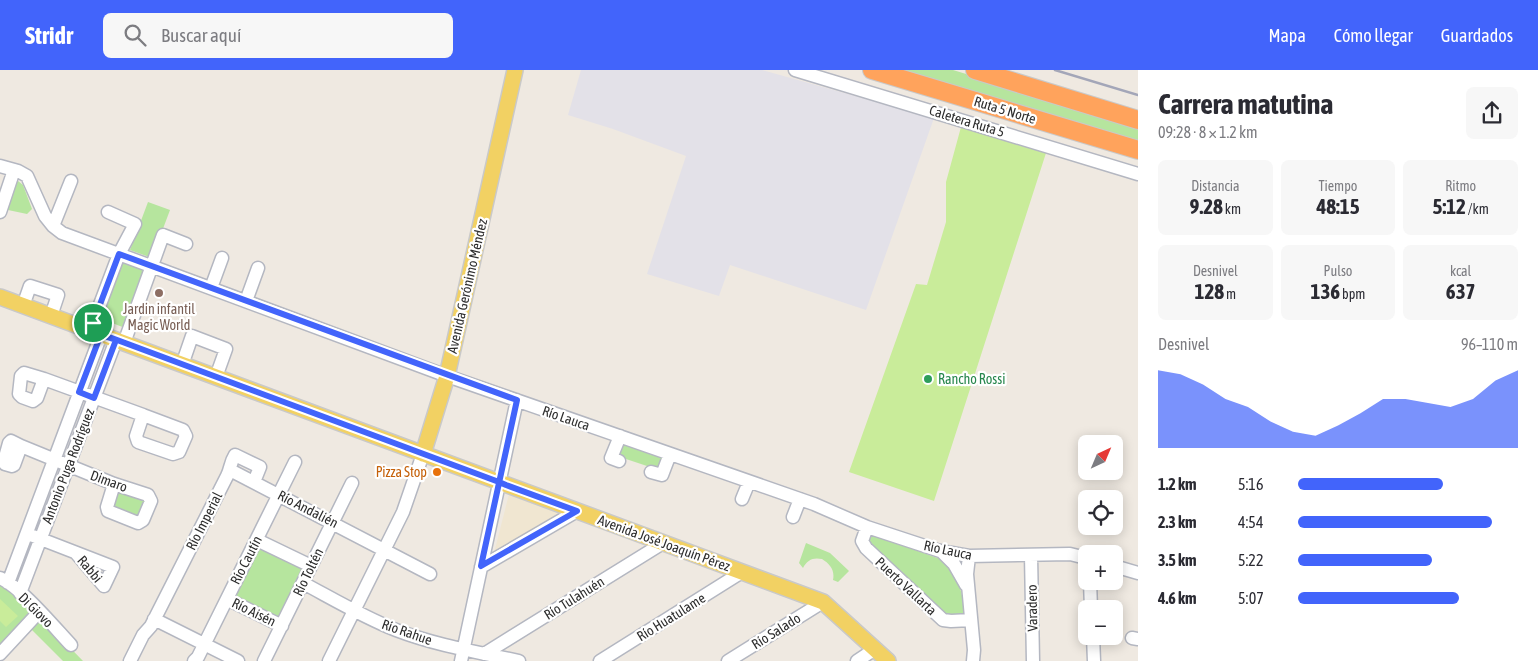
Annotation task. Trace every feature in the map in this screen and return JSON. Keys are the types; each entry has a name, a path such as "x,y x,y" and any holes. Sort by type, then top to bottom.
{"highway":[{"name":"Ruta 5 Norte","path":"872,70 1138,150"},
{"path":"975,70 1138,120"}],"main road":[{"name":"Avenida Gerónimo Méndez","path":"424,454 447,376 515,70"},
{"name":"Avenida José Joaquín Pérez","path":"0,297 823,602 888,661"}],"street":[{"name":"Caletera Ruta 5","path":"795,70 1138,174"},
{"path":"0,204 7,167"},
{"path":"0,212 7,167"},
{"path":"7,167 22,173 30,182 45,216 53,226 71,181"},
{"name":"Antonio Puga Rodríguez","path":"4,580 26,533 54,460 79,392 119,254 135,224 108,212"},
{"name":"Río Lauca","path":"53,226 62,233 447,376 800,499 867,527 940,551 969,556 1070,554 1078,556"},
{"name":"Antonio Puga Rodríguez","path":"20,593 94,398 120,342 163,235 186,244"},
{"path":"211,288 222,258"},
{"path":"246,301 258,268"},
{"path":"23,306 30,286 58,296 51,316"},
{"path":"182,364 192,336 226,349 216,377"},
{"path":"44,379 143,415"},
{"path":"462,655 517,400"},
{"path":"619,461 611,458 620,436"},
{"name":"Dimaro","path":"20,446 114,484 148,495 151,502 143,520 138,523 108,511 106,507 114,484"},
{"name":"Avenida Gerónimo Méndez","path":"332,660 354,610 403,512 424,454"},
{"path":"651,472 662,476 670,454"},
{"name":"Río Cautín","path":"197,660 295,462"},
{"name":"Río Andalién","path":"230,470 430,574"},
{"name":"Río Imperial","path":"130,661 143,635 153,622 230,470"},
{"path":"742,499 749,482"},
{"name":"Río Toltén","path":"264,661 352,483"},
{"path":"794,517 800,499"},
{"path":"481,566 577,511"},
{"name":"Puerto Vallarta","path":"867,527 862,541 866,548 943,620 971,620"},
{"name":"Rabbi","path":"26,533 76,553"},
{"path":"257,540 311,566"},
{"name":"Río Tulahuén","path":"484,654 663,543"},
{"path":"940,551 960,572 969,594"},
{"path":"969,556 967,574 975,659"},
{"name":"Varadero","path":"1031,556 1033,661"},
{"path":"1123,569 1138,573"},
{"name":"Río Huatulame","path":"600,661 742,572"},
{"name":"Di Giovo","path":"4,580 20,593 71,645"},
{"name":"Río Rahue","path":"303,582 380,623 462,655 484,654 519,661"},
{"name":"Río Aisén","path":"227,599 282,626"},
{"name":"Río Salado","path":"728,661 823,602"},
{"path":"0,654 39,612"},
{"path":"153,622 238,661"},
{"name":"Río Imperial","path":"139,661 150,638 153,622"},
{"path":"1093,645 1094,661"},
{"path":"857,661 876,649"}],"shaded area":[{"path":"581,70 762,70 934,118 866,310 730,265 719,296 647,274 686,156 613,129 568,115"},
{"path":"509,494 564,514 493,557"}],"green space":[{"path":"886,70 953,70 1138,126 1138,145"},
{"name":"Rancho Rossi","path":"961,127 1046,153 934,501 849,472 916,284 927,285 946,222 946,182"},
{"path":"15,181 23,185 32,209 27,214 8,210"},
{"path":"148,202 170,210 152,258 130,250"},
{"path":"123,261 145,270 125,328 102,319"},
{"path":"622,441 664,456 659,470 617,456"},
{"path":"115,489 147,497 141,518 111,511"},
{"path":"871,535 943,560 953,572 959,585 965,616 947,620 868,546"},
{"path":"806,543 830,553 849,571 838,582 833,580 831,568 822,559 816,558 811,560 803,568 799,563"},
{"path":"257,544 306,568 280,621 231,597"},
{"path":"0,583 8,587 33,612 0,647"},
{"path":"0,599 18,616 6,627 0,621"},
{"path":"41,618 83,661 63,661 30,628"}],"railway":[{"path":"1055,70 1138,95"}],"place":[{"name":"Jardin infantil Magic World","path":"159,293"},
{"name":"Rancho Rossi","path":"928,379"},
{"name":"Pizza Stop","path":"437,472"}],"route":[{"path":"93,323 90,331 101,334 116,340 94,398 79,392 101,334 499,482 506,485 577,511 490,563 481,566 499,482 517,400 447,376 119,254 93,323"}]}
